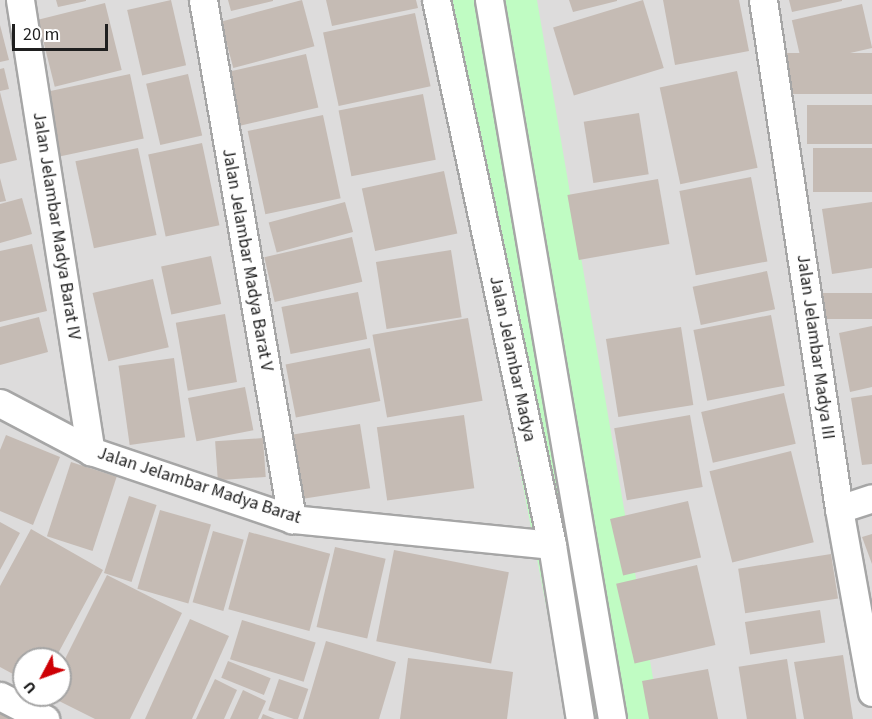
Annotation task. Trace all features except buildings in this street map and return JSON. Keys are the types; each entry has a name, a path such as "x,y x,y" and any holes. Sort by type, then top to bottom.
{"street":[{"name":"Jalan Jelambar Madya Barat IV","path":"20,0 91,451"},
{"name":"Jalan Jelambar Madya Barat V","path":"203,0 292,519"},
{"name":"Jalan Jelambar Madya","path":"436,0 552,545 580,719"},
{"name":"Jalan Jelambar Madya","path":"489,0 612,719"},
{"name":"Jalan Jelambar Madya III","path":"763,0 839,509 872,692"},
{"name":"Jalan Jelambar Madya Barat","path":"0,403 91,451 292,519 552,545"},
{"path":"839,509 872,498"},
{"path":"0,696 45,719"}],"shaded area":[{"path":"0,0 872,0 872,719 0,719"}],"green space":[{"path":"429,0 537,0 660,719 568,719"}]}
